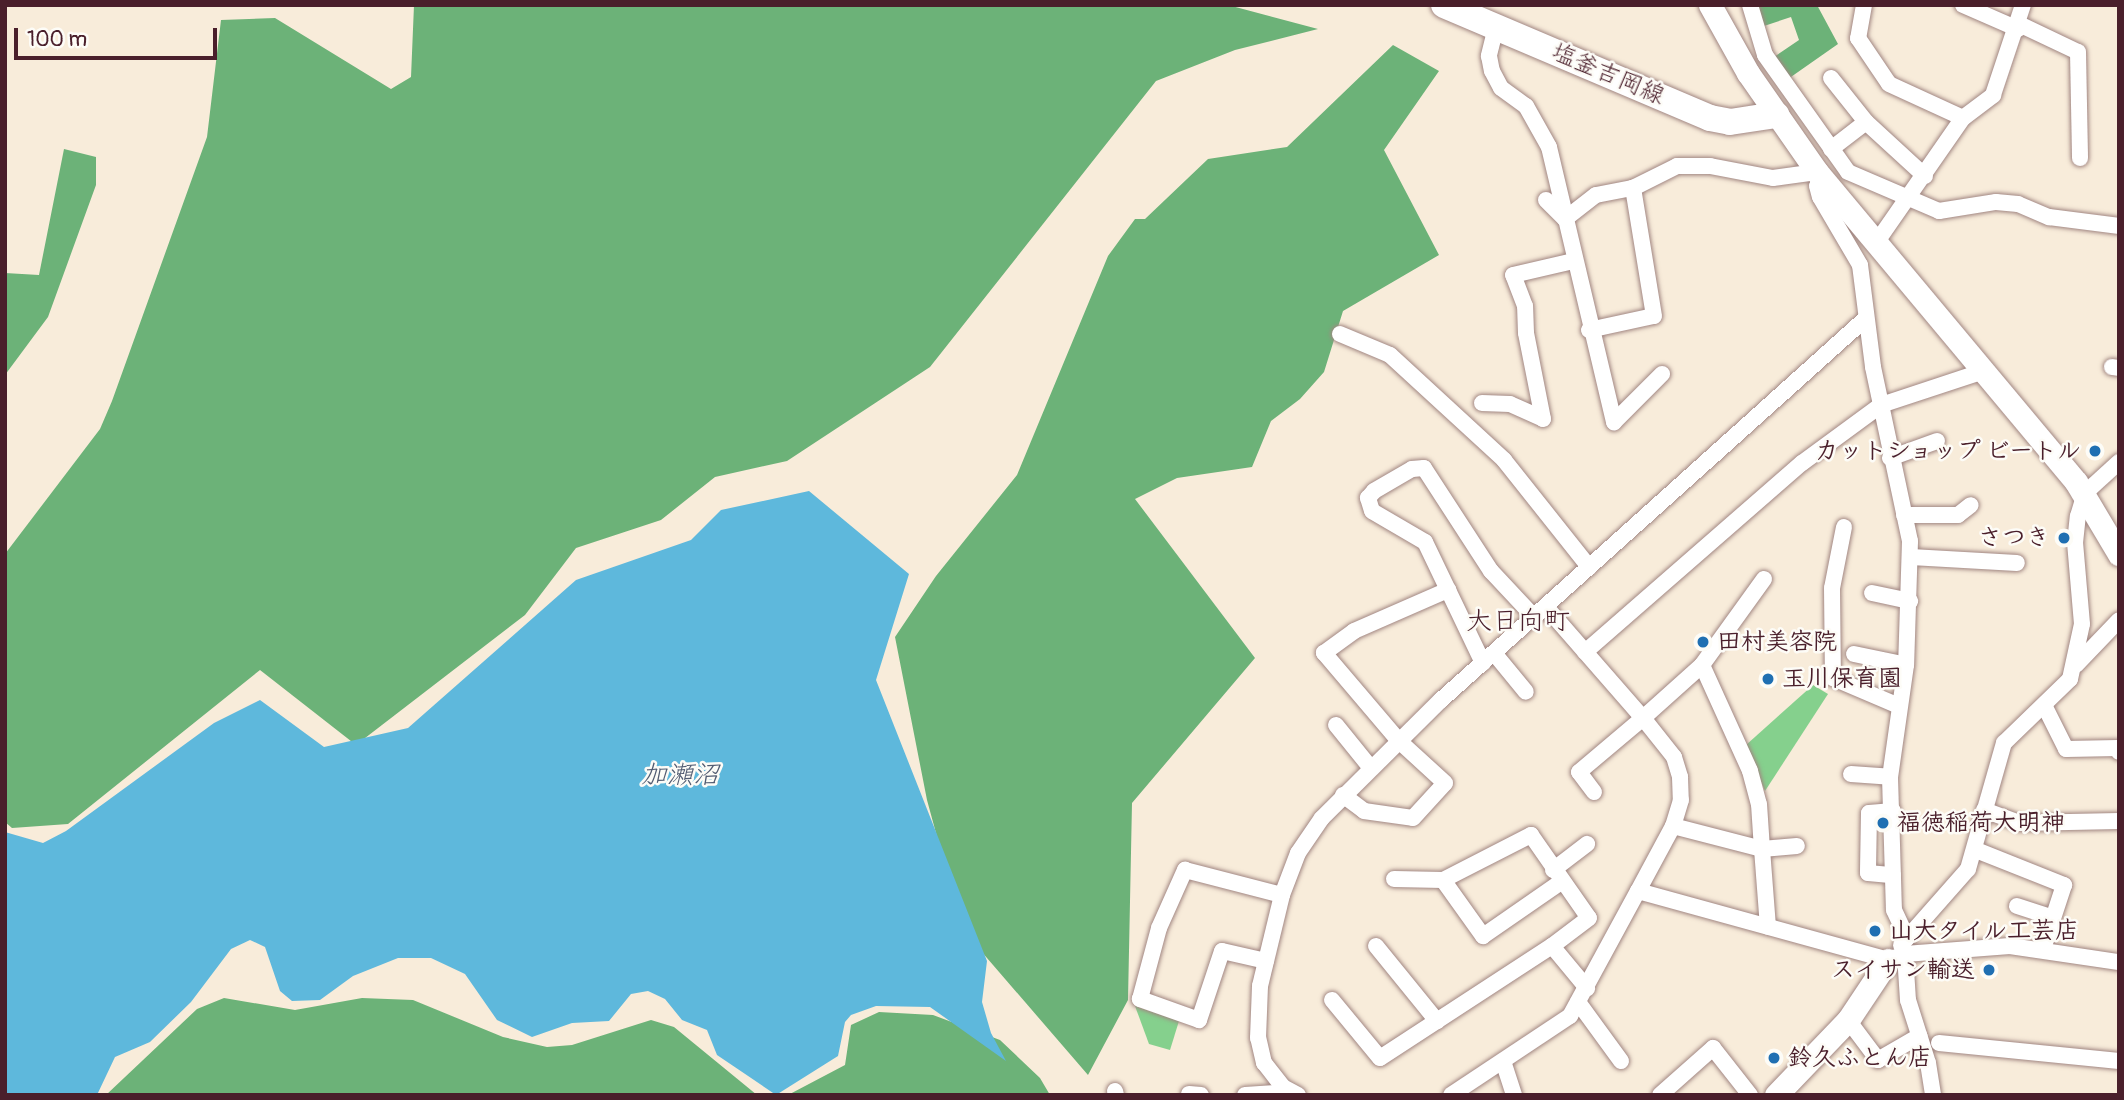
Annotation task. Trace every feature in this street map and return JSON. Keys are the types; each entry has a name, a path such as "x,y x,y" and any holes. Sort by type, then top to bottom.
{"main road":[{"name":"塩釜吉岡線","path":"1444,5 1710,118 1730,122 1776,115"}],"street":[{"path":"1710,5 1776,115 1819,175 2085,493 2119,555"},
{"path":"1750,5 1765,55 1848,172 1909,200 1951,212 1996,202 2018,204 2049,217 2119,226"},
{"path":"1864,5 1858,38 1889,84 1963,118"},
{"path":"1963,5 2078,52 2080,158"},
{"path":"1877,243 1963,118 1993,95 2019,27 2023,5"},
{"path":"1496,27 1489,56 1492,71 1502,88 1526,106 1540,126 1614,422 1662,374"},
{"path":"1831,78 1866,122 1925,176"},
{"path":"1831,149 1866,122"},
{"path":"1565,219 1595,195 1633,188 1677,166 1710,166 1773,178 1819,175"},
{"path":"1819,175 1817,186 1820,197 1860,265 1865,319 1911,557 1906,665 1890,777 1894,910 1908,1000 1933,1095"},
{"path":"1589,330 1654,316 1633,188"},
{"path":"1546,200 1565,219"},
{"path":"1482,403 1510,404 1543,418 1526,333 1525,306 1513,275 1573,261"},
{"path":"1294,1094 1264,1063 1258,1038 1266,961 1282,895 1298,853 1343,794 1370,767 1865,319"},
{"path":"1340,334 1390,355 1504,460 1589,567"},
{"path":"1586,652 1802,463 1881,405 1984,371"},
{"path":"1890,458 1937,441"},
{"path":"1776,1095 1848,1020 1900,950 1968,869 1976,850 1984,810 2004,743 2045,707 2070,679 2082,624 2075,543 2085,493 2119,462"},
{"path":"1451,1095 1570,1016 1673,826 1681,800 1677,767 1643,718 1586,652 1491,571 1423,468 1412,469 1374,491 1367,505 1424,542 1448,590 1489,658 1526,692"},
{"path":"1904,515 1958,515 1971,505"},
{"path":"1844,527 1832,588 1833,678 1899,706"},
{"path":"1911,557 2017,563"},
{"path":"1594,792 1579,772 1702,665 1764,579"},
{"path":"1343,794 1364,811 1413,818 1445,783 1399,741 1324,653 1354,631 1448,590"},
{"path":"1872,593 1910,601"},
{"path":"2074,667 2119,620"},
{"path":"1854,654 1906,665"},
{"path":"1702,665 1750,771 1759,804 1768,927"},
{"path":"2045,707 2066,749"},
{"path":"1336,725 1370,767"},
{"path":"2050,753 2066,749 2118,748 2119,752"},
{"path":"1850,774 1890,777"},
{"path":"1984,810 2019,823 2119,821"},
{"path":"1893,811 1869,813 1868,873 1893,875"},
{"path":"1673,826 1762,849 1797,846"},
{"path":"1332,1000 1380,1058 1552,946 1589,918 1557,876 1531,835 1443,880 1394,878"},
{"path":"1443,880 1483,936 1557,876 1587,844"},
{"path":"1976,850 2064,885 2043,948"},
{"path":"1266,961 1222,951 1199,1020 1140,999 1159,928 1185,870 1282,895"},
{"path":"1637,891 1768,927 1900,950 2043,948 2119,962"},
{"path":"2017,906 2053,918"},
{"path":"1376,946 1437,1021"},
{"path":"1552,946 1587,988"},
{"path":"1578,1002 1621,1061"},
{"path":"1848,1020 1878,1060 1919,1036"},
{"path":"1939,1043 2119,1061"},
{"path":"1660,1095 1713,1048 1750,1095"},
{"path":"1503,1061 1514,1095"},
{"path":"1245,1095 1294,1094"}],"green space":[{"path":"414,5 1228,5 1318,29 1235,50 1156,81 930,367 787,461 715,477 661,520 576,548 525,615 356,745 260,670 68,824 12,828 5,822 5,554 100,429 112,401 207,137 221,20 275,18 391,89 411,77"},
{"path":"1756,5 1817,5 1838,44 1788,79 1774,57 1799,40 1791,17 1761,27"},
{"path":"1393,45 1439,71 1384,150 1439,255 1343,311 1324,372 1300,399 1271,421 1252,467 1177,478 1135,499 1255,658 1132,803 1128,1000 1088,1075 962,929 927,800 895,637 936,576 1017,475 1108,256 1135,219 1145,219 1208,159 1287,147"},
{"path":"64,149 96,157 96,185 48,317 5,375 5,273 39,275"},
{"path":"1813,685 1828,694 1765,791 1746,745"},
{"path":"224,998 295,1010 362,998 413,1000 503,1037 547,1047 572,1045 651,1020 674,1027 757,1095 106,1095 197,1009"},
{"path":"1135,1006 1179,1021 1170,1050 1149,1044"},
{"path":"879,1012 933,1015 1000,1040 1040,1078 1050,1095 788,1095 845,1065 851,1025"}],"water":[{"name":"加瀬沼","path":"809,491 909,574 876,680 987,961 982,1002 991,1033 1006,1061 930,1007 876,1006 851,1015 845,1022 838,1056 776,1095 717,1055 707,1030 682,1020 665,999 648,991 631,994 609,1021 572,1023 532,1037 497,1020 465,974 431,958 398,958 353,976 320,1000 292,1001 280,991 265,947 250,940 231,949 191,1002 150,1042 115,1057 97,1095 5,1095 5,832 43,843 66,831 214,723 260,700 324,747 408,728 576,580 691,540 721,510"}],"place":[{"name":"カットショップ ビートル","path":"2095,451"},
{"name":"さつき","path":"2064,538"},
{"name":"田村美容院","path":"1703,642"},
{"name":"玉川保育園","path":"1768,679"},
{"name":"福徳稲荷大明神","path":"1883,823"},
{"name":"山大タイル工芸店","path":"1875,931"},
{"name":"スイサン輸送","path":"1989,970"},
{"name":"鈴久ふとん店","path":"1774,1058"}],"district":[{"name":"大日向町","path":"1518,622"}]}
